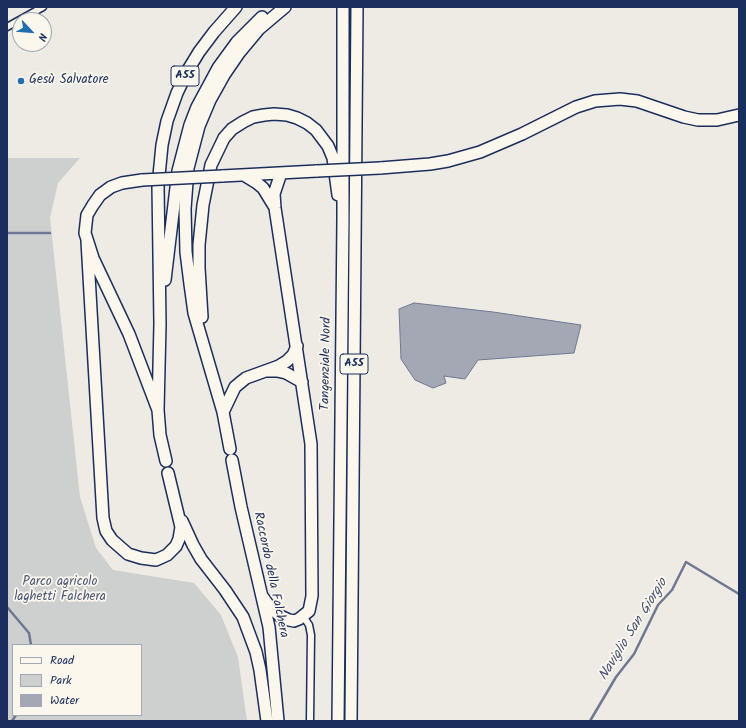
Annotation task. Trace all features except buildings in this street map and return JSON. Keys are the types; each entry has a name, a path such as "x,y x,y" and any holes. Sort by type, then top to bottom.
{"highway":[{"name":"A55","path":"158,410 160,324 158,186 160,159 167,121 177,93 188,70 214,32 236,7"},
{"path":"160,324 178,171 190,125 197,107 218,68 244,34 273,7"},
{"name":"A55","path":"223,412 194,313 186,240 185,196 188,168 194,142 210,100 227,69 259,30 285,7"},
{"name":"Tangenziale Nord","path":"338,721 343,219 343,7"},
{"name":"Tangenziale Nord","path":"351,721 357,7"},
{"path":"166,461 160,435 158,410 129,334 93,258 85,233 86,219 89,210 96,199 106,190 129,181 380,168 448,161 480,152 522,134 565,112 595,101 620,99 637,101 684,117 698,120 717,120 739,115"},
{"path":"202,338 199,245 203,204 211,165 224,138 232,129 253,117 274,114 287,115 307,123 328,146 333,158 336,186 343,219"},
{"path":"275,208 282,187 294,172"},
{"path":"262,596 269,606 284,618 294,621 303,616 309,610 311,602 311,444 275,208 274,194 281,173"},
{"path":"244,175 263,188 275,208"},
{"path":"87,241 103,518 106,530 116,545 128,554 150,560 161,558 172,551 179,539 181,527 168,473"},
{"path":"223,412 235,387 240,382 246,378 279,366 287,361 293,355 297,346"},
{"path":"264,371 286,373 302,382"},
{"name":"Raccordo della Falchera","path":"223,412 241,507 269,628 278,721"},
{"path":"178,512 201,560 226,590 243,617 256,652 267,721"}],"street":[{"path":"7,27 43,7"},
{"path":"303,616 309,625 311,635 310,721"}],"green space":[{"name":"Parco agricolo laghetti Falchera","path":"7,158 80,158 58,183 50,218 80,497 96,548 113,570 194,583 221,615 238,657 247,721 7,721"}],"water":[{"path":"414,303 493,312 581,325 574,353 478,360 465,379 444,376 446,383 433,388 415,380 401,359 399,309"}],"waterway":[{"path":"7,233 50,233"},
{"name":"Naviglio San Giorgio","path":"590,721 616,677 634,654 658,605 672,590 686,562 739,594"},
{"path":"7,607 29,633 31,644"},
{"path":"12,721 15,716"}],"place":[{"name":"Gesù Salvatore","path":"21,81"}]}
